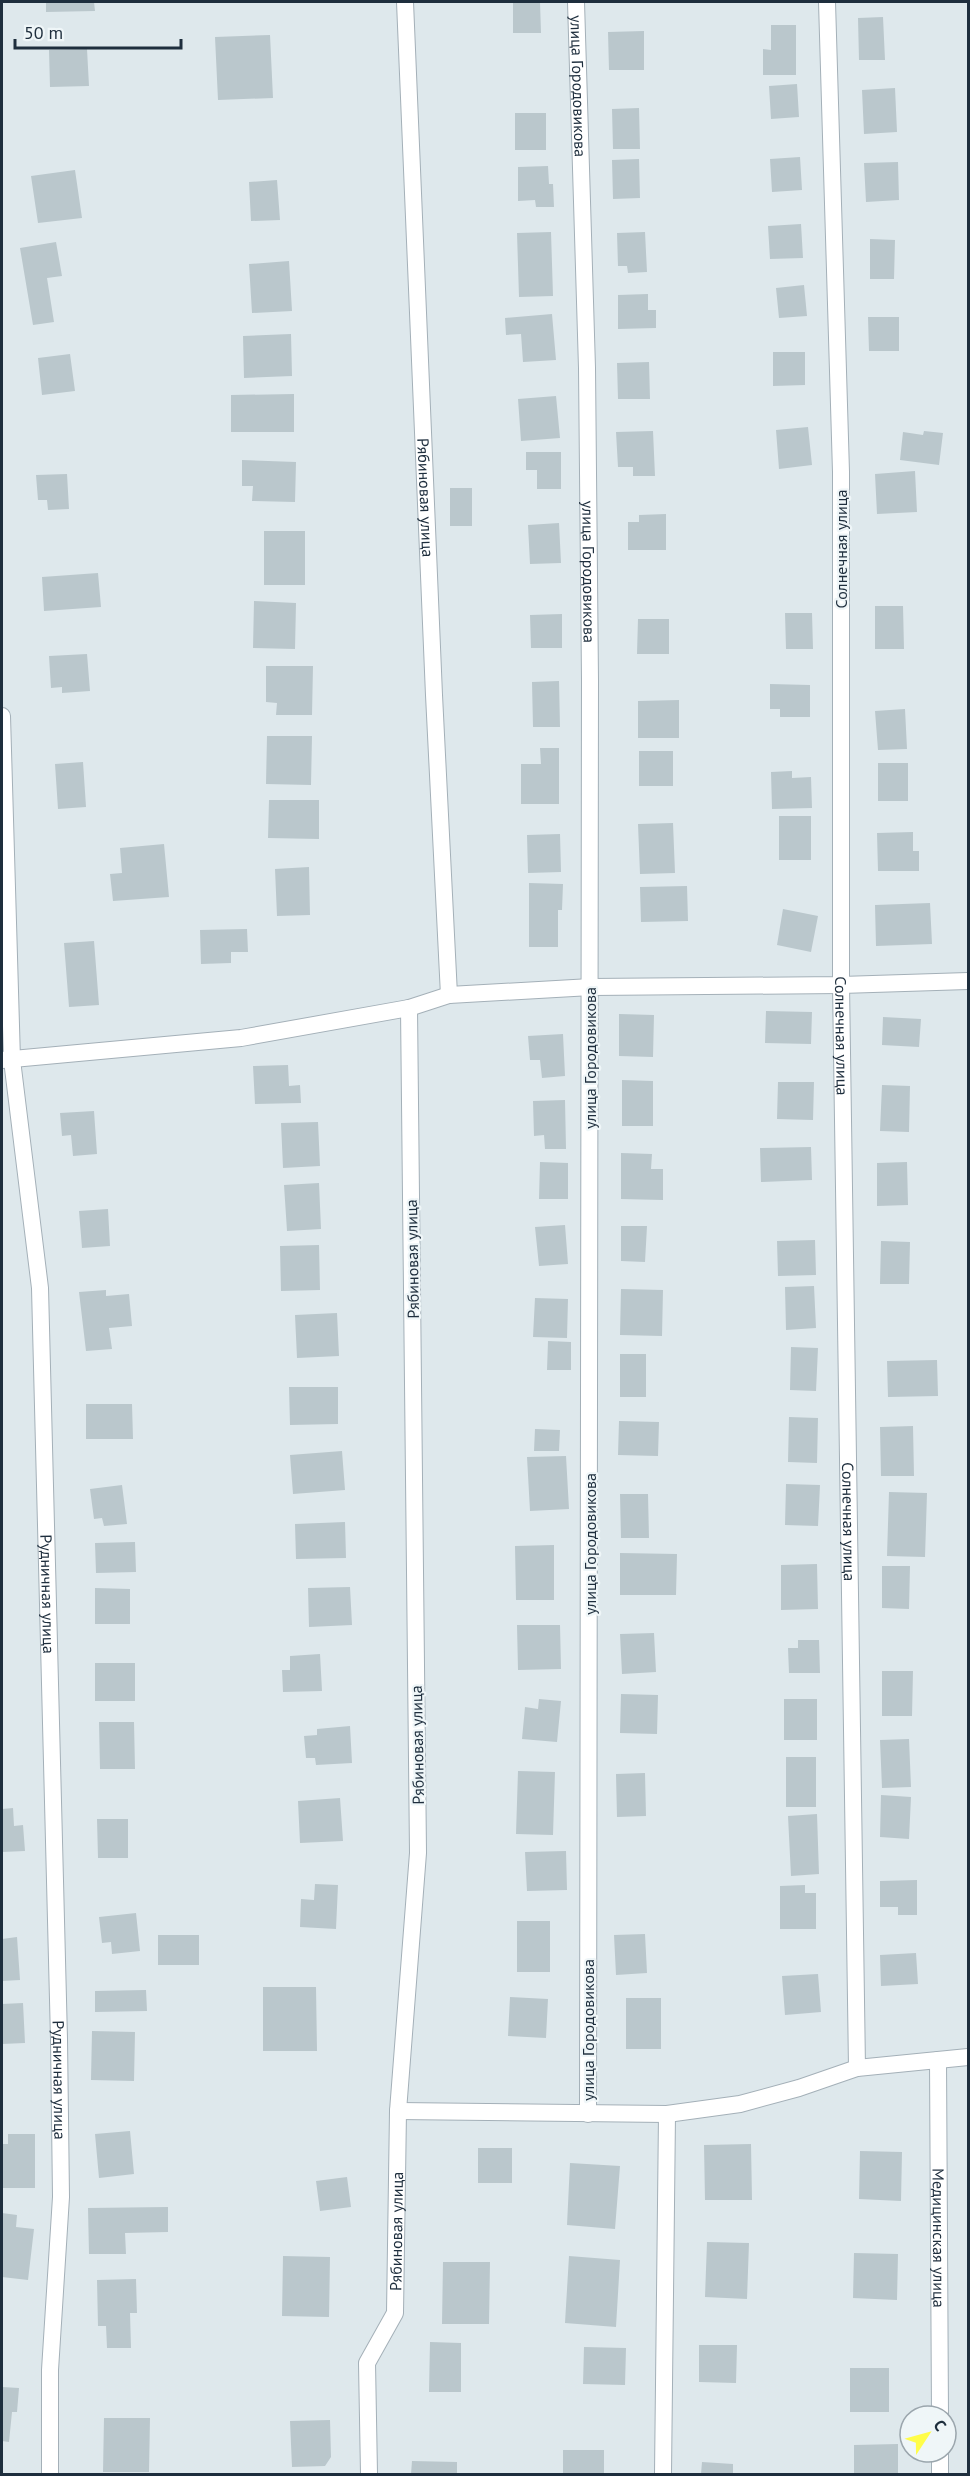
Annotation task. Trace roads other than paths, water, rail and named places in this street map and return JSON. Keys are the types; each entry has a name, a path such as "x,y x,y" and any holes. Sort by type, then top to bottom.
{"street":[{"name":"Рябиновая улица","path":"405,2 449,994"},
{"name":"улица Городовикова","path":"576,2 587,368 591,987 588,2114"},
{"name":"Солнечная улица","path":"827,2 842,472 841,985 857,2068"},
{"name":"Рудничная улица","path":"2,716 7,1060 39,1288 57,1955 61,2197 50,2370 50,2475"},
{"path":"7,1060 241,1038 409,1008 449,994 591,987 841,985 969,981"},
{"name":"Рябиновая улица","path":"369,2475 367,2363 395,2313 398,2111 418,1853 409,1008"},
{"path":"398,2111 667,2114 740,2104 799,2088 857,2068 969,2057"},
{"name":"Медицинская улица","path":"938,2060 940,2404"},
{"path":"663,2475 667,2114"}]}
